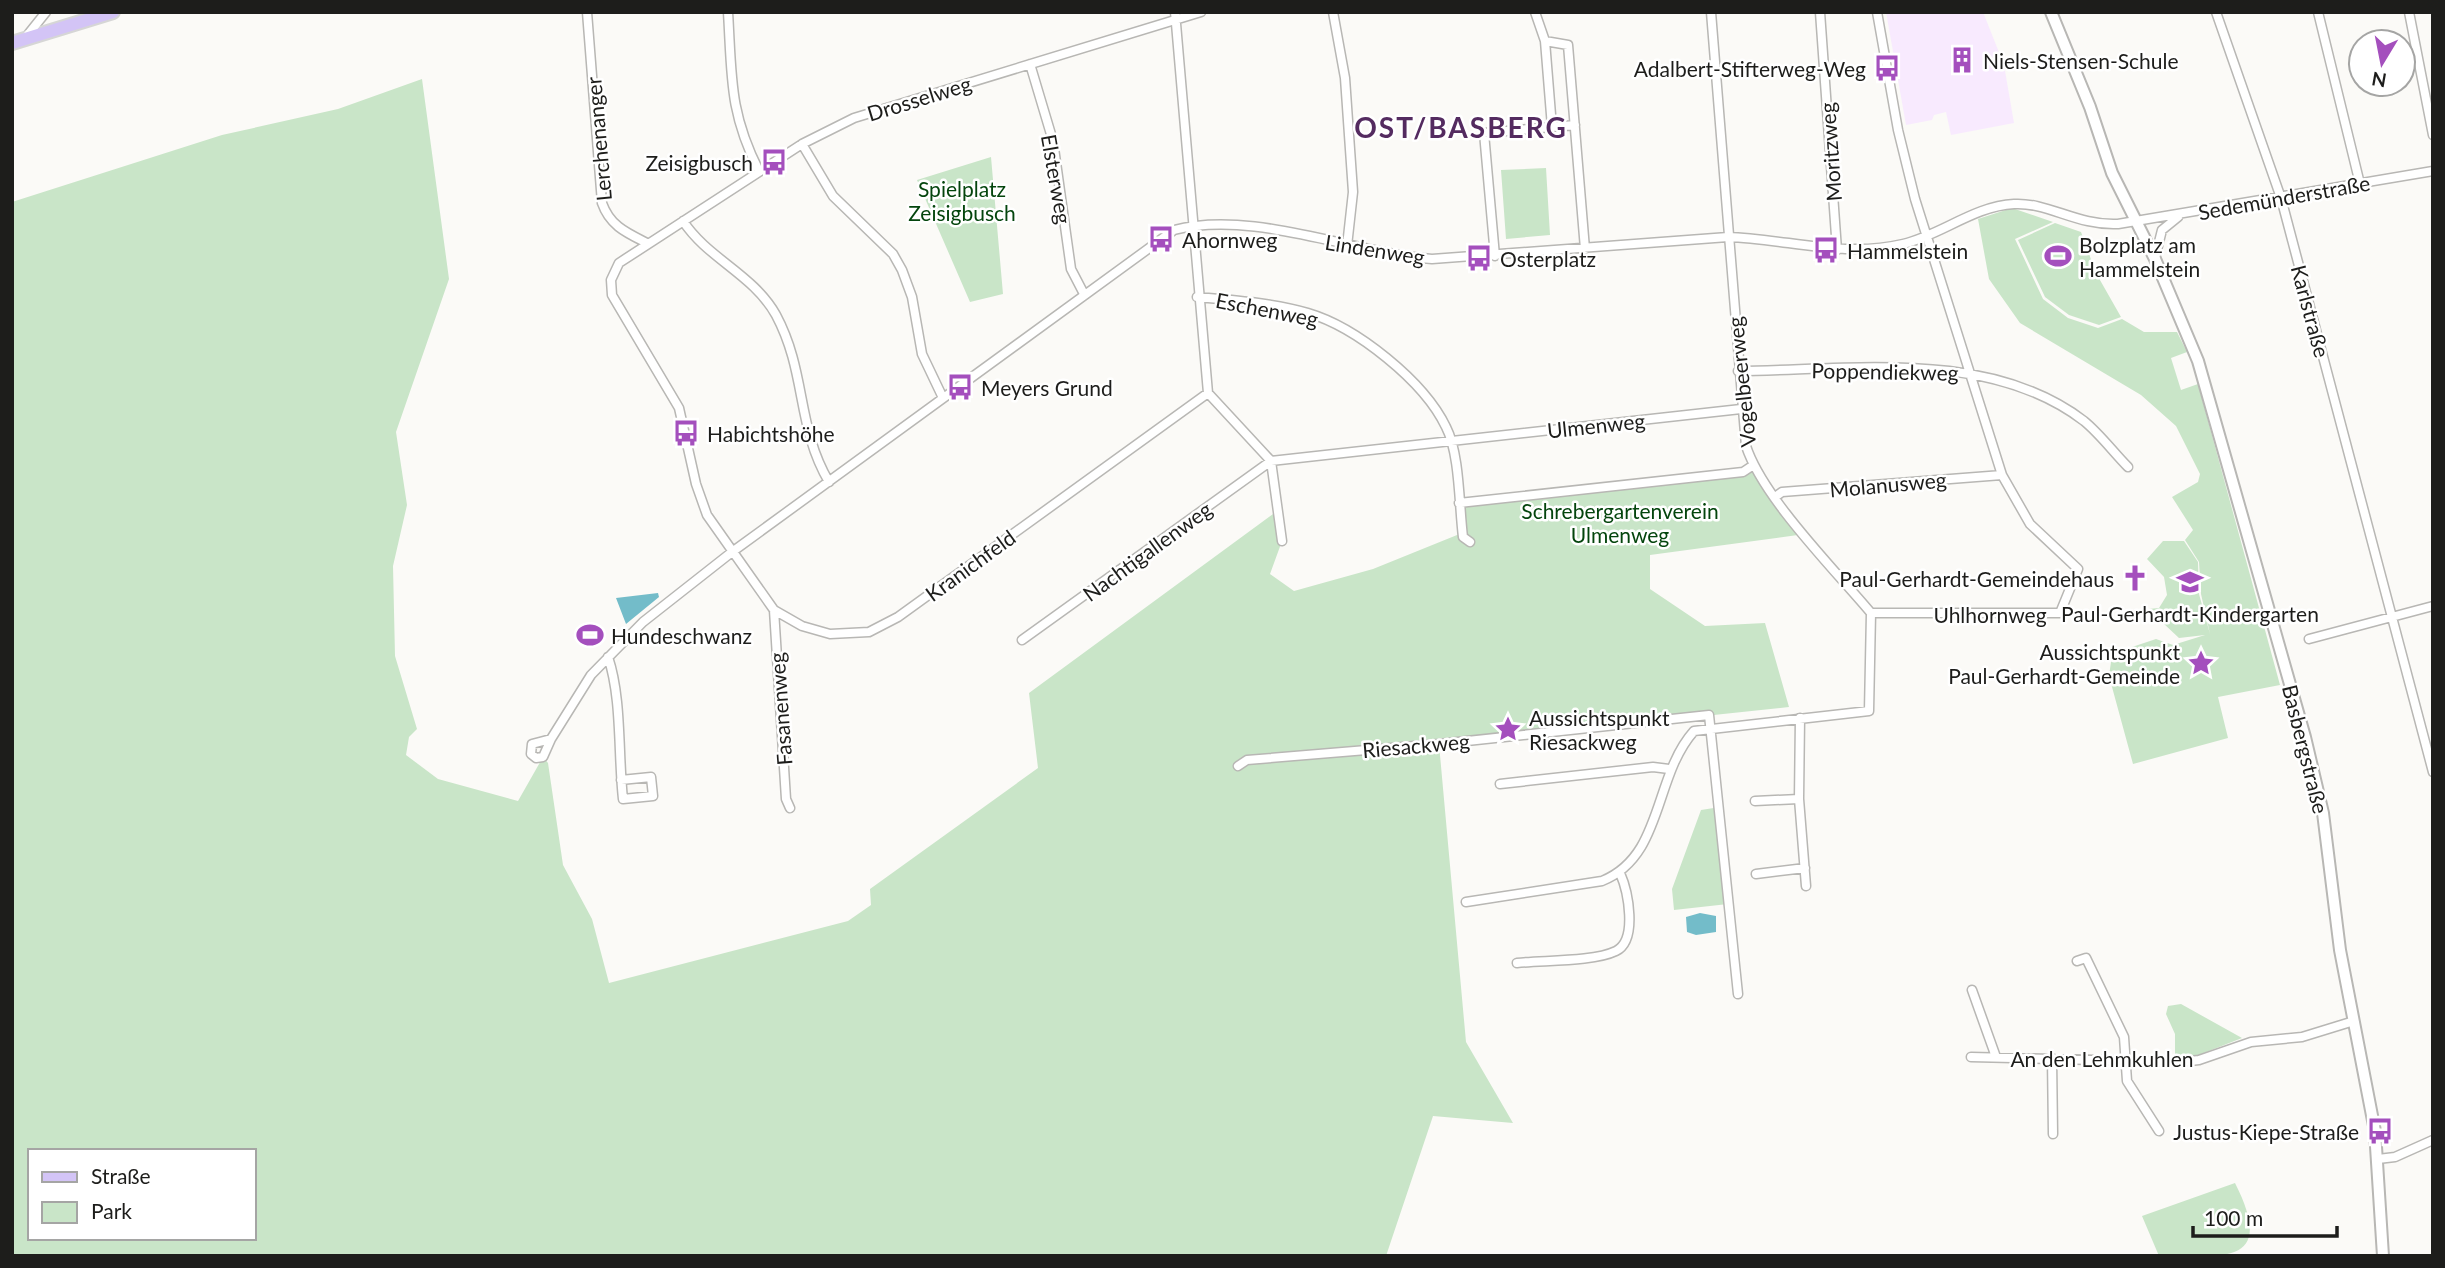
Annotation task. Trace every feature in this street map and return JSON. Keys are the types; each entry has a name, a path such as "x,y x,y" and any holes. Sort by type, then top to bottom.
{"main road":[{"path":"18,41 70,19 113,12"},
{"name":"Basbergstraße","path":"2051,12 2090,107 2112,173 2134,222 2155,259 2211,397 2305,737 2323,813 2340,950 2368,1084 2378,1159 2383,1256"}],"street":[{"path":"18,41 46,12"},
{"name":"Lerchenanger","path":"587,12 603,203 607,216 617,228 647,243"},
{"path":"729,12 733,108 743,139 759,171"},
{"name":"Drosselweg","path":"683,221 802,144 854,118 1175,17 1201,12"},
{"path":"1333,12 1345,78 1353,192 1347,246"},
{"path":"1535,12 1545,41 1552,127"},
{"name":"Vogelbeerweg","path":"1711,12 1746,446 1752,466 1775,497 1871,614"},
{"name":"Moritzweg","path":"1820,12 1837,250"},
{"path":"1878,12 1903,150 2002,475"},
{"name":"Karlstraße","path":"2216,12 2264,142 2281,198 2433,772"},
{"path":"2318,12 2360,184"},
{"path":"2409,12 2433,135"},
{"path":"1175,17 1197,297 1208,393 1271,461 1282,541"},
{"path":"1545,41 1568,45 1585,249"},
{"name":"Elsterweg","path":"1030,64 1053,141 1071,269 1084,294"},
{"path":"1495,256 1484,133 1575,125"},
{"path":"802,144 833,196 893,254 902,270 912,297 922,354 943,398"},
{"name":"Sedemünderstraße","path":"2134,222 2433,171"},
{"path":"1728,237 1769,239 1837,250 1878,248 1928,236 1972,215 2014,204 2029,204 2091,224 2134,222"},
{"path":"2155,259 2162,230 2184,213"},
{"path":"732,552 707,515 696,484 679,408 612,295 613,271 619,263 683,221 695,239 748,279 774,312 789,342 799,373 807,432 814,457 828,482"},
{"path":"551,739 591,676 643,622 732,552 1084,294 1174,230 1191,225"},
{"name":"Lindenweg","path":"1191,225 1231,225 1278,231 1347,246 1432,259 1728,237"},
{"name":"Eschenweg","path":"1197,297 1243,300 1309,313 1331,322 1384,356 1411,381 1447,427 1451,442"},
{"name":"Poppendiekweg","path":"1738,371 1931,369 1969,372 2027,389 2084,421 2128,467"},
{"name":"Kranichfeld","path":"732,552 774,610 788,620 830,634 869,632 882,626 1208,393"},
{"name":"Ulmenweg","path":"1271,461 1741,408"},
{"path":"1451,442 1463,537 1470,542"},
{"name":"Nachtigallenweg","path":"1022,640 1271,461"},
{"path":"1459,503 1743,472 1752,466"},
{"name":"Molanusweg","path":"1775,497 1782,492 2002,475"},
{"name":"Uhlhornweg","path":"1871,614 2060,613 2078,569 2030,524 2002,475"},
{"path":"2309,639 2392,614 2433,606"},
{"name":"Fasanenweg","path":"774,610 786,799 790,808"},
{"name":"Riesackweg","path":"1238,766 1247,760 1439,744 1693,716 1709,715 1712,727 1869,711 1871,614"},
{"path":"608,657 616,681 621,780 623,799 653,796 651,777 621,780"},
{"path":"1800,718 1799,799 1806,886"},
{"path":"1466,902 1602,880 1620,873 1638,855 1650,832 1669,769 1681,746 1694,731 1712,727 1738,995"},
{"path":"1500,784 1653,767 1669,769"},
{"path":"1755,801 1799,799"},
{"path":"1756,874 1805,868"},
{"path":"1517,963 1585,957 1615,951 1622,946 1628,937 1629,903 1620,873"},
{"path":"2077,961 2087,958 2124,1037 2127,1081 2159,1131"},
{"path":"1972,990 1996,1057"},
{"name":"An den Lehmkuhlen","path":"1970,1057 2124,1062 2199,1060 2251,1042 2302,1037 2354,1021"},
{"path":"2052,1058 2053,1134"},
{"path":"2378,1159 2395,1157 2433,1140"}],"shaded area":[{"path":"1886,12 1983,12 2004,65 2014,123 1951,135 1946,112 1934,115 1932,120 1906,125"}],"green space":[{"name":"Schrebergartenverein Ulmenweg","path":"422,79 449,279 396,432 407,505 393,566 395,656 417,729 409,737 406,755 438,779 518,801 543,757 548,763 563,865 592,919 609,983 848,921 871,905 870,889 1038,768 1029,693 1280,509 1282,541 1270,574 1294,591 1373,569 1462,533 1459,503 1743,472 1752,466 1805,534 1650,555 1650,589 1705,626 1765,623 1789,707 1439,744 1466,1042 1513,1123 1433,1116 1386,1256 12,1256 12,202 222,135 338,109"},
{"name":"Spielplatz Zeisigbusch","path":"991,157 1003,294 970,302 917,180"},
{"path":"1546,168 1550,235 1506,239 1501,170"},
{"path":"2012,208 2053,222 2015,239 2043,299 2068,318 2098,328 2122,319 2144,332 2177,332 2187,352 2171,358 2181,390 2198,384 2280,685 2218,697 2228,738 2133,764 2109,676 2111,662 2129,648 2156,639 2173,645 2205,635 2179,638 2148,609 2159,608 2167,595 2164,577 2147,559 2163,541 2184,541 2198,562 2199,594 2210,634 2201,594 2199,562 2185,540 2193,530 2172,497 2198,482 2200,474 2176,426 2141,395 2020,323 1989,279 1978,219"},
{"name":"Bolzplatz am Hammelstein","path":"2055,223 2081,232 2096,273 2121,317 2099,325 2069,315 2045,297 2018,240"},
{"path":"1720,807 1728,904 1674,910 1672,889 1701,810"},
{"path":"2181,1004 2242,1038 2196,1056 2175,1058 2175,1034 2166,1014 2168,1006"},
{"path":"2235,1183 2247,1211 2250,1230 2246,1243 2236,1251 2221,1255 2159,1256 2142,1216"}],"water":[{"path":"658,593 659,597 626,624 616,598"},
{"path":"1700,913 1716,916 1716,932 1696,935 1687,932 1686,917"}],"place":[{"name":"Niels-Stensen-Schule","path":"1962,60"},
{"name":"Adalbert-Stifterweg-Weg","path":"1887,68"},
{"name":"Zeisigbusch","path":"774,162"},
{"name":"Ahornweg","path":"1161,239"},
{"name":"Hammelstein","path":"1826,250"},
{"name":"Bolzplatz am Hammelstein","path":"2058,256"},
{"name":"Osterplatz","path":"1479,258"},
{"name":"Meyers Grund","path":"960,387"},
{"name":"Habichtshöhe","path":"686,433"},
{"name":"Paul-Gerhardt-Gemeindehaus","path":"2135,578"},
{"name":"Paul-Gerhardt-Kindergarten","path":"2190,582"},
{"name":"Hundeschwanz","path":"590,635"},
{"name":"Aussichtspunkt Paul-Gerhardt-Gemeinde","path":"2201,663"},
{"name":"Aussichtspunkt Riesackweg","path":"1508,729"},
{"name":"Justus-Kiepe-Straße","path":"2380,1131"}],"district":[{"name":"OST/BASBERG","path":"1461,127"}]}
